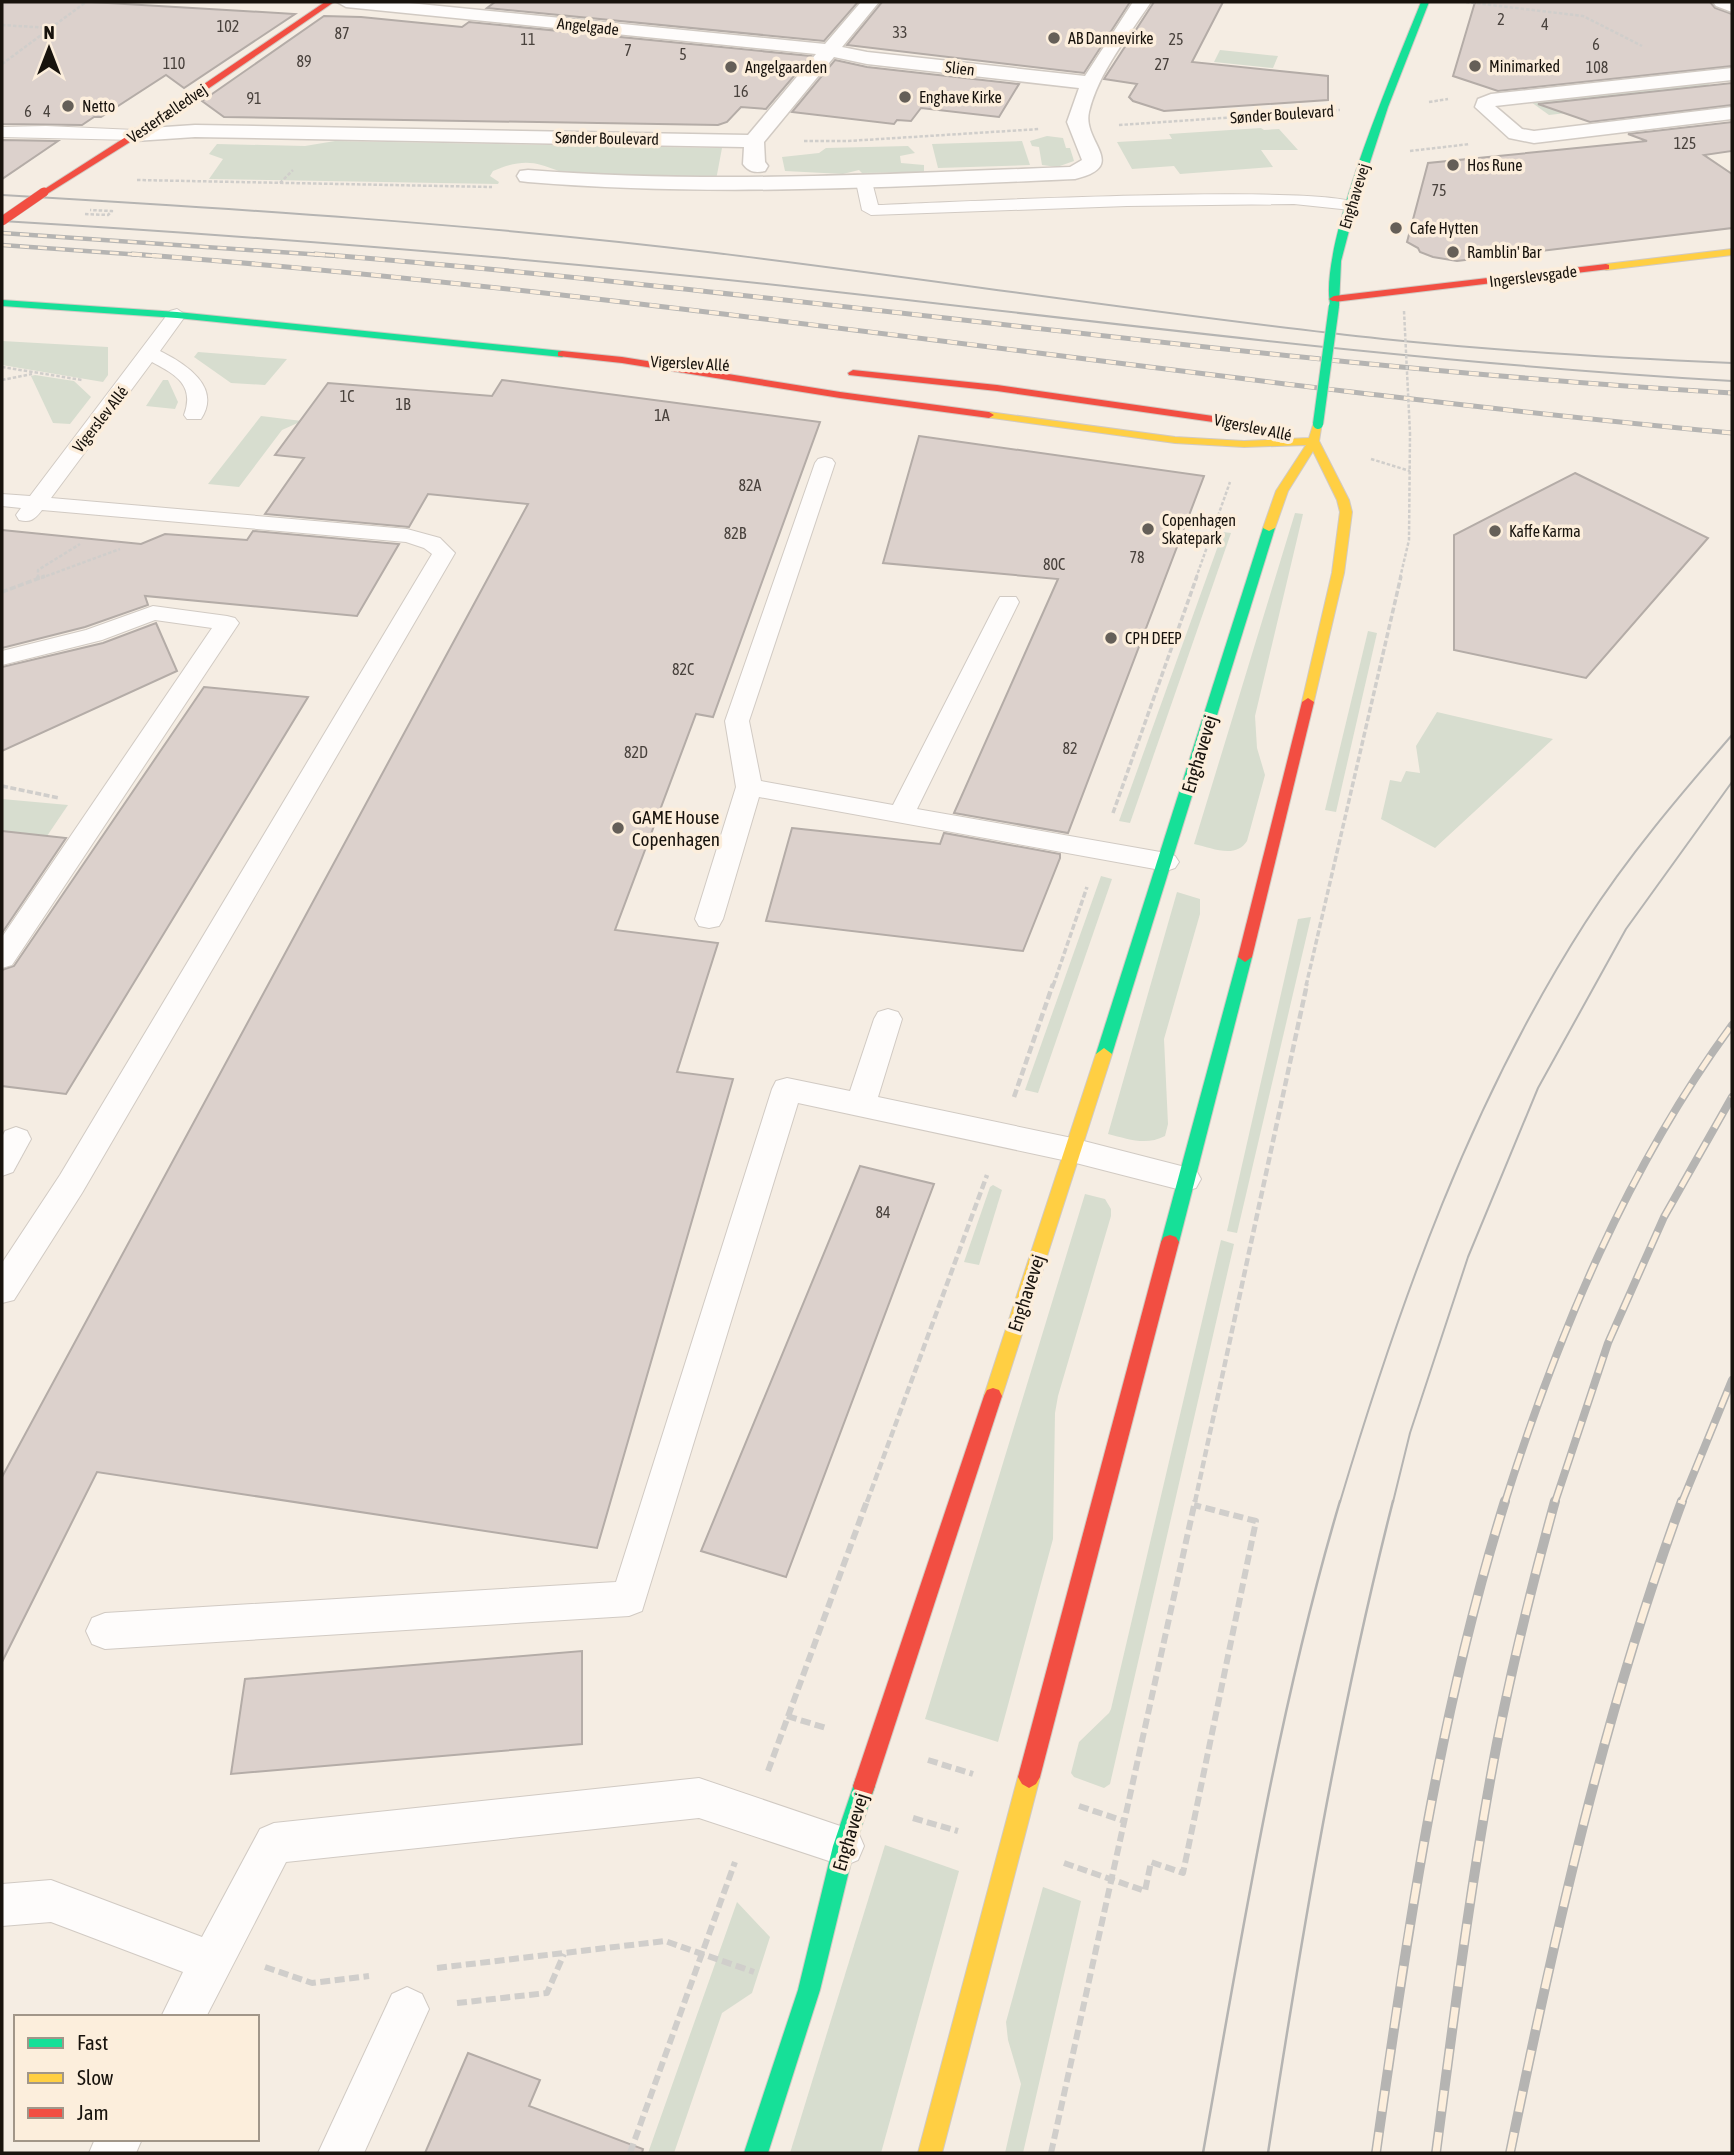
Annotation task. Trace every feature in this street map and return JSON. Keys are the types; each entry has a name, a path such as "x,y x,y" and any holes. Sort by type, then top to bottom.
{"street":[{"name":"Vesterfælledvej","path":"2,221 135,135 331,2"},
{"name":"Angelgade","path":"346,2 829,50"},
{"path":"775,182 754,164 754,141 870,2"},
{"path":"528,176 589,181 864,182 1075,173 1092,163 1093,156 1078,128 1077,118 1091,83 1142,2"},
{"name":"Enghavevej","path":"756,2153 809,1990 844,1846 934,1580 1166,862 1282,491 1314,441 1334,302 1336,261 1367,156 1425,2"},
{"path":"1722,2 1732,7"},
{"name":"Slien","path":"829,50 867,58 1091,83"},
{"path":"1732,74 1491,100 1485,103 1485,107 1516,134 1534,137 1732,113"},
{"name":"Sønder Boulevard","path":"135,135 195,131 754,141"},
{"name":"Ingerslevsgade","path":"1334,302 1732,252"},
{"name":"Vigerslev Allé","path":"2,303 177,316 622,360 761,366"},
{"name":"Vigerslev Allé","path":"622,360 889,402 1175,440 1244,444 1314,441"},
{"name":"Vigerslev Allé","path":"840,372 997,388 1256,426 1314,441"},
{"path":"930,2153 1280,823 1340,561 1346,525 1343,500 1314,441"}],"lane":[{"path":"2,132 135,135"},
{"path":"2,144 67,133"},
{"path":"864,182 871,209 1294,199 1351,205"},
{"name":"Vigerslev Allé","path":"30,511 177,316"},
{"path":"150,354 174,365 189,379 199,394 200,405 194,415"},
{"path":"709,919 749,786 737,721 825,463"},
{"path":"2,500 30,511 407,536 432,543 444,553 71,1184 2,1290"},
{"path":"901,814 1008,602"},
{"path":"2,658 94,635 153,613 227,623 2,958"},
{"path":"749,786 1166,862"},
{"path":"861,1105 888,1019"},
{"path":"105,1631 629,1599 787,1089 1002,1134 1185,1179"},
{"path":"184,2015 274,1843 699,1798 844,1846"},
{"path":"2,1905 51,1901 215,1957"},
{"path":"341,2153 407,2009"}],"path":[{"path":"2,64 86,2"},
{"path":"1466,2 1583,16 1648,50"},
{"path":"2,25 50,29"},
{"name":"Sønder Boulevard","path":"754,141 848,141 1078,128 1384,107 1460,98 1485,103"},
{"path":"1367,156 1534,137"},
{"path":"207,181 487,188 528,176"},
{"path":"1051,2153 1289,1061 1409,540 1410,433 1404,311"},
{"path":"2,367 124,387"},
{"path":"2,380 35,373"},
{"path":"7,379 10,385"},
{"path":"630,2153 700,1954 1002,1134 1229,483 1241,477"},
{"path":"38,579 38,570 82,543"},
{"path":"2,592 127,547 115,546"},
{"path":"1060,1861 1145,1892 1151,1862 1183,1873 1256,1521 1194,1504"},
{"path":"1065,1802 1124,1821"},
{"path":"908,1816 960,1832"},
{"path":"432,1969 665,1941 809,1990"},
{"path":"407,2009 547,1993 564,1954"},
{"path":"215,1957 312,1983 379,1975"}],"shaded area":[{"path":"1220,50 1278,56 1273,68 1214,62"},
{"path":"1705,82 1714,88 1652,103 1549,115 1531,102"},
{"path":"1279,129 1298,150 1261,150 1273,167 1180,174 1174,166 1132,169 1117,142 1172,139 1169,134"},
{"path":"1047,136 1063,138 1074,161 1057,167 1042,165 1039,147 1032,146 1030,141"},
{"path":"335,141 722,148 716,180 591,179 534,163 509,165 493,171 490,176 499,182 498,184 209,179 223,159 209,154 217,144 305,146"},
{"path":"1022,141 1030,165 938,168 932,144"},
{"path":"908,146 915,153 900,156 901,163 924,165 924,172 862,173 859,170 843,174 785,171 782,157 819,153 826,148"},
{"path":"2,341 108,347 108,375 103,382 2,365"},
{"path":"198,352 287,359 265,385 231,383 194,357"},
{"path":"31,376 74,381 91,397 70,424 53,423"},
{"path":"163,380 168,380 178,402 175,409 146,406"},
{"path":"261,416 302,421 282,430 239,487 208,484"},
{"path":"1295,513 1303,514 1255,716 1257,748 1265,775 1247,841 1237,850 1216,850 1194,844"},
{"path":"1223,532 1231,533 1130,823 1119,821"},
{"path":"1368,631 1377,633 1336,812 1325,810"},
{"path":"1437,712 1553,739 1435,848 1381,819 1390,780 1401,782 1406,771 1420,773 1416,746"},
{"path":"2,799 68,805 47,836 2,831"},
{"path":"1101,876 1112,879 1038,1093 1025,1090"},
{"path":"1177,892 1200,899 1200,914 1164,1039 1168,1124 1165,1136 1144,1141 1108,1134"},
{"path":"1311,917 1237,1233 1227,1231 1298,919"},
{"path":"993,1185 1002,1190 979,1265 964,1262 990,1187"},
{"path":"1085,1194 1105,1199 1111,1209 1111,1216 1058,1396 1055,1413 1053,1539 998,1742 925,1719"},
{"path":"1221,1240 1234,1244 1110,1784 1104,1788 1074,1777 1071,1773 1079,1742 1111,1709"},
{"path":"885,1845 959,1871 881,2153 790,2153"},
{"path":"1043,1887 1081,1901 1023,2153 1005,2153 1021,2084 1008,2040 1006,2022"},
{"path":"737,1902 770,1937 752,1993 722,2013 674,2153 648,2153"}],"building":[{"path":"2,2 91,2 295,14 184,88 166,75 101,117 94,117 82,125 2,124"},
{"path":"495,2 858,2 824,41 487,8"},
{"path":"882,2 1130,2 1084,73 847,45"},
{"path":"1154,2 1223,2 1192,62 1328,76 1328,100 1164,111 1133,101 1129,97 1137,84 1104,79"},
{"path":"1475,2 1710,2 1715,8 1732,14 1732,66 1498,91 1453,76"},
{"path":"324,16 462,27 469,22 811,56 766,109 741,107 727,122 718,125 224,117 202,101"},
{"path":"835,60 867,67 1019,84 999,117 921,108 911,121 897,120 894,124 792,112"},
{"path":"1732,83 1732,105 1590,122 1538,104"},
{"path":"1732,122 1732,151 1704,155 1732,174 1732,228 1457,261 1433,257 1420,252 1407,242 1428,163 1647,141 1628,134"},
{"path":"2,140 58,141 2,179"},
{"path":"502,380 820,422 713,717 696,714 615,930 718,943 677,1072 733,1079 597,1548 97,1472 2,1662 2,1477 528,504 428,494 409,527 265,514 304,458 275,455 328,383 492,396"},
{"path":"919,436 1204,476 1068,833 954,813 1058,579 883,563"},
{"path":"1575,473 1708,538 1586,678 1454,650 1454,535"},
{"path":"2,530 141,544 165,534 247,540 253,531 399,544 357,616 145,596 148,605 85,627 2,648"},
{"path":"156,623 177,671 2,751 2,667 103,643"},
{"path":"204,687 308,697 66,1094 2,1086 2,970 14,966"},
{"path":"792,828 940,844 944,833 1060,854 1060,858 1023,951 766,921"},
{"path":"2,831 66,838 2,933"},
{"path":"860,1166 934,1184 786,1577 701,1551"},
{"path":"582,1651 582,1744 231,1774 245,1679"},
{"path":"468,2053 540,2080 529,2106 643,2149 642,2153 425,2153"}],"tram line":[{"path":"2,195 270,212 538,234 716,253 1383,339 1557,354 1732,363"},
{"path":"2,221 302,241 502,258 702,277 1383,353 1732,381"},
{"path":"1340,1502 1414,1277 1473,1131 1507,1060 1544,991 1602,898 1655,826 1732,735"},
{"path":"1393,1502 1410,1433 1468,1257 1538,1088 1626,929 1732,782"},
{"path":"1203,2153 1279,1743 1297,1662 1340,1501"},
{"path":"1268,2153 1338,1744 1393,1501"}],"railway":[{"path":"2,233 338,256"},
{"path":"2,245 154,256"},
{"path":"132,254 154,256"},
{"path":"315,254 670,287 1377,365 1732,393"},
{"path":"154,256 533,292 1332,390 1732,433"},
{"path":"1505,1502 1548,1377 1599,1254 1660,1136 1732,1025"},
{"path":"1555,1502 1608,1343 1664,1217 1732,1097"},
{"path":"1682,1502 1732,1380"},
{"path":"1376,2153 1413,1906 1443,1742 1461,1661 1505,1501"},
{"path":"1436,2153 1488,1794 1503,1712 1555,1501"},
{"path":"1510,2153 1545,1988 1605,1742 1654,1581 1682,1501"}],"traffic: fast":[{"path":"1334,306 1336,261 1350,208 1384,107 1425,2"},
{"path":"2,303 177,315 562,354"},
{"path":"1318,424 1334,306"},
{"path":"1104,1054 1269,528"},
{"path":"1170,1242 1245,957"},
{"path":"756,2153 809,1990 844,1846 864,1786"}],"traffic: slow":[{"path":"1606,267 1732,252"},
{"path":"989,415 1175,440 1244,444 1314,441"},
{"path":"1269,528 1282,491 1314,441 1318,424"},
{"path":"1308,702 1338,573 1346,512 1343,500 1314,441"},
{"path":"993,1396 1104,1054"},
{"path":"930,2153 1029,1777"}],"traffic: jam":[{"path":"44,192 135,135 330,2"},
{"path":"2,221 44,192"},
{"path":"1334,299 1606,267"},
{"path":"562,354 622,360 840,395 989,415"},
{"path":"853,373 997,388 1234,422"},
{"path":"1245,957 1308,702"},
{"path":"1029,1777 1170,1242"},
{"path":"864,1786 993,1396"}],"place":[{"name":"AB Dannevirke","path":"1054,38"},
{"name":"Minimarked","path":"1475,66"},
{"name":"Angelgaarden","path":"731,67"},
{"name":"Enghave Kirke","path":"905,97"},
{"name":"Netto","path":"68,106"},
{"name":"Hos Rune","path":"1453,165"},
{"name":"Cafe Hytten","path":"1396,228"},
{"name":"Ramblin' Bar","path":"1453,252"},
{"name":"Copenhagen Skatepark","path":"1148,529"},
{"name":"Kaffe Karma","path":"1495,531"},
{"name":"CPH DEEP","path":"1111,638"},
{"name":"GAME House Copenhagen","path":"618,828"}]}
